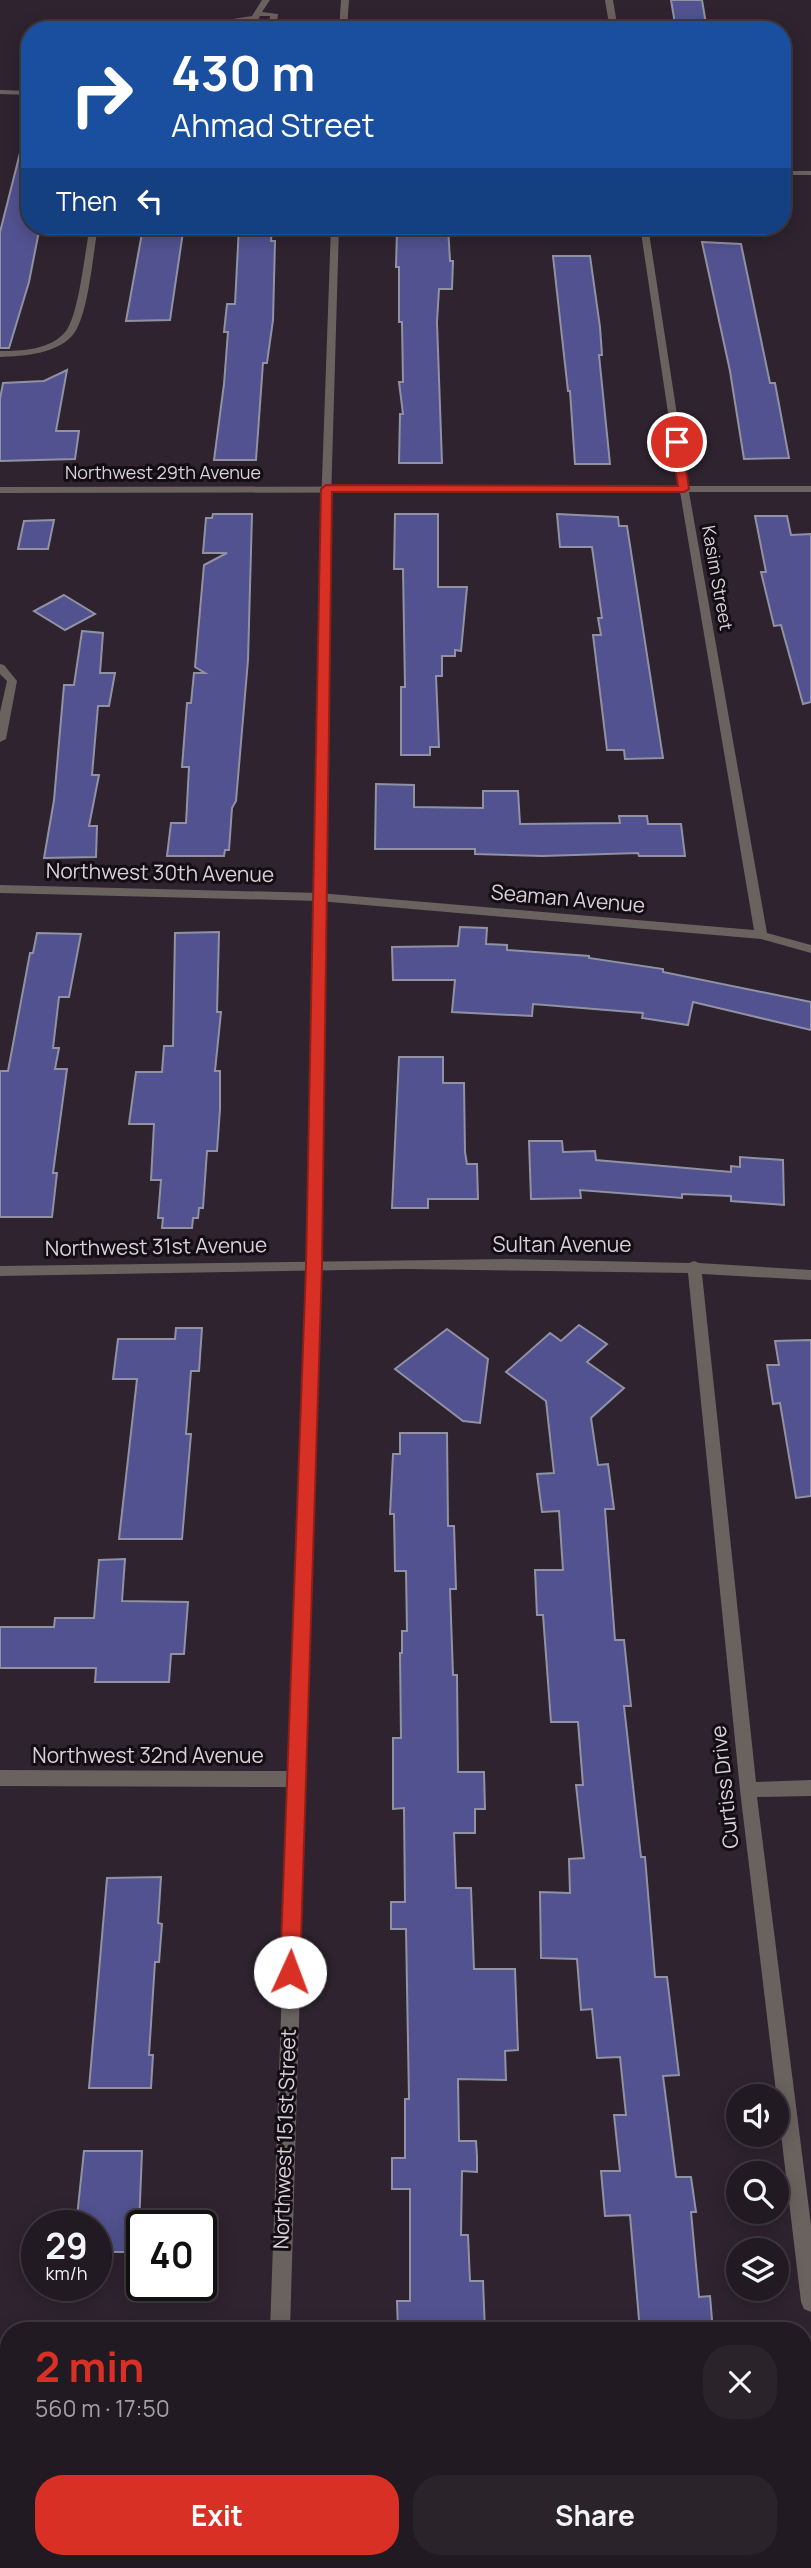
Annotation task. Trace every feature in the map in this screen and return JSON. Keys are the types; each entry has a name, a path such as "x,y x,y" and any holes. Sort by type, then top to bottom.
{"street":[{"path":"238,21 254,18 266,0"},
{"path":"344,21 345,0"},
{"path":"609,0 612,21"},
{"path":"257,14 274,14 273,21"},
{"path":"0,92 21,93"},
{"path":"791,173 811,173"},
{"path":"0,354 19,354 54,345 72,330 92,235"},
{"name":"Northwest 151st Street","path":"280,2322 314,1266 326,489 335,235"},
{"name":"Kasim Street","path":"645,235 684,489 761,934"},
{"name":"Northwest 29th Avenue","path":"0,490 811,489"},
{"path":"0,667 12,681 0,739"},
{"name":"Northwest 30th Avenue","path":"0,888 319,897"},
{"name":"Seaman Avenue","path":"319,897 761,934 811,949"},
{"name":"Sultan Avenue","path":"314,1266 694,1266 811,1275"},
{"name":"Northwest 31st Avenue","path":"0,1271 314,1266"},
{"name":"Curtiss Drive","path":"694,1266 748,1790 811,2302"},
{"name":"Northwest 32nd Avenue","path":"0,1778 296,1779"},
{"path":"748,1790 811,1788"}],"building":[{"path":"671,0 702,0 706,21 674,21"},
{"path":"21,153 21,235 38,235 29,282 9,348 0,348 0,232"},
{"path":"142,235 183,235 170,320 126,321"},
{"path":"239,235 271,235 271,241 275,241 273,320 267,363 263,363 256,460 214,460 224,384 227,304 235,304"},
{"path":"397,235 449,235 450,261 453,261 452,289 439,289 437,322 442,463 399,463 400,414 403,414 399,382 403,382 399,267 396,267"},
{"path":"702,242 741,244 770,383 775,383 789,458 744,459 730,371"},
{"path":"553,256 590,256 600,327 602,355 599,355 610,464 575,464 570,391"},
{"path":"67,370 56,431 79,431 75,459 0,461 0,399 3,383 44,381"},
{"path":"213,514 252,514 248,660 236,801 232,808 229,850 225,850 224,856 167,856 171,823 186,823 189,767 182,767 187,703 191,703 194,673 205,673 195,667 204,565 227,553 203,553 206,518 212,518"},
{"path":"395,514 438,514 438,587 467,587 461,651 455,650 455,656 442,656 442,676 436,676 439,747 430,747 430,755 401,755 401,687 405,687 403,569 394,569"},
{"path":"557,514 618,517 619,526 627,526 663,758 625,759 624,750 607,750 593,635 601,635 598,618 602,618 592,547 560,547"},
{"path":"755,516 787,516 791,535 811,534 811,702 803,704 781,625 774,626 761,572 766,572"},
{"path":"54,520 48,549 18,549 24,521"},
{"path":"64,595 95,614 65,630 34,611"},
{"path":"82,631 103,633 100,673 115,673 109,706 98,706 92,775 99,775 89,826 97,826 96,857 44,858 54,800 64,685 74,685"},
{"path":"376,784 414,785 414,807 483,808 483,791 518,791 520,824 620,823 619,816 647,816 648,824 681,824 685,856 639,856 638,853 542,856 475,854 475,849 375,849"},
{"path":"460,927 487,928 486,944 507,945 507,950 589,956 663,969 663,972 811,1002 811,1030 693,1002 688,1025 642,1018 643,1013 533,1004 532,1016 452,1012 455,980 393,980 392,947 458,946"},
{"path":"219,932 217,1012 221,1012 215,1071 220,1071 217,1151 207,1151 203,1208 199,1208 198,1218 193,1218 192,1228 162,1228 163,1218 158,1218 161,1180 151,1180 154,1124 129,1124 136,1072 162,1072 164,1046 173,1046 175,933"},
{"path":"37,933 81,934 69,997 59,997 53,1048 59,1048 55,1069 67,1069 53,1173 57,1173 52,1217 0,1217 0,1071 8,1071 30,953 33,953"},
{"path":"399,1057 443,1057 443,1083 464,1083 465,1152 467,1164 477,1164 478,1199 428,1199 428,1208 392,1208"},
{"path":"529,1141 562,1141 563,1152 595,1151 596,1160 731,1172 731,1166 740,1167 740,1157 783,1160 784,1205 731,1201 731,1196 682,1194 682,1198 580,1190 581,1198 531,1199"},
{"path":"579,1325 607,1344 587,1362 624,1388 591,1418 598,1465 608,1464 614,1509 605,1509 615,1640 624,1640 631,1706 624,1706 641,1857 645,1857 655,1977 667,1977 679,2075 663,2076 676,2177 691,2177 696,2212 691,2212 699,2297 710,2296 712,2322 639,2322 630,2215 605,2216 601,2171 620,2171 614,2115 626,2115 620,2057 597,2058 592,2009 581,2010 577,1959 541,1958 540,1892 570,1893 569,1859 584,1858 576,1785 583,1785 578,1722 551,1722 543,1615 537,1615 535,1570 563,1570 559,1511 542,1512 537,1474 554,1473 546,1401 506,1372 550,1333 561,1341"},
{"path":"176,1328 202,1328 199,1371 191,1371 186,1434 191,1434 182,1539 119,1539 137,1379 113,1379 118,1339 175,1339"},
{"path":"447,1329 488,1359 480,1423 463,1421 395,1369"},
{"path":"811,1340 811,1496 796,1498 780,1403 773,1404 767,1365 779,1365 775,1341"},
{"path":"400,1433 447,1433 448,1526 454,1526 456,1589 450,1589 453,1675 457,1675 458,1772 484,1772 485,1809 475,1809 475,1833 454,1833 456,1888 471,1888 474,1969 515,1969 518,2050 505,2051 506,2080 458,2079 459,2141 476,2141 477,2156 477,2172 462,2171 461,2235 468,2235 470,2281 483,2281 485,2322 398,2322 397,2301 410,2301 410,2189 392,2189 392,2158 405,2158 405,2099 409,2099 406,1929 391,1929 391,1902 405,1902 404,1808 393,1809 393,1738 401,1738 400,1653 402,1631 407,1631 406,1571 395,1571 394,1514 390,1514 393,1454 400,1454"},
{"path":"125,1559 122,1601 188,1602 184,1654 171,1654 169,1682 95,1682 96,1668 0,1668 0,1627 54,1627 55,1618 94,1618 99,1560"},
{"path":"161,1877 158,1923 162,1924 159,1962 155,1962 149,2055 153,2055 151,2088 89,2088 107,1878"},
{"path":"84,2151 142,2151 140,2210 126,2210 126,2252 112,2252 112,2210 78,2210"}],"route":[{"path":"290,1972 314,1266 326,489 684,489 677,442"}]}
